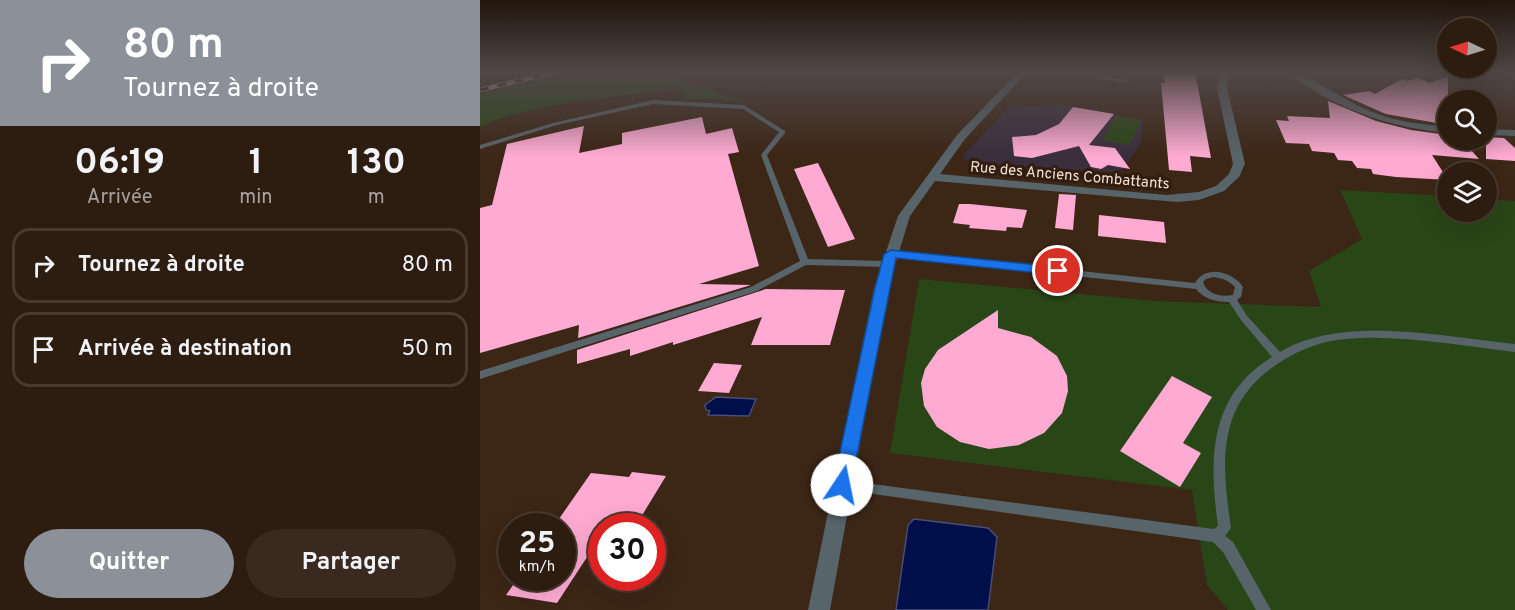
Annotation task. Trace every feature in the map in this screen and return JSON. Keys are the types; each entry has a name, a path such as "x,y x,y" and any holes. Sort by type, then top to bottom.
{"street":[{"path":"819,610 842,485 889,259 904,216 961,137 997,99"},
{"name":"Rue des Anciens Combattants","path":"932,177 1166,199 1186,198 1219,190 1237,174 1239,165 1225,99"},
{"path":"1334,99 1360,113 1399,124 1437,129"},
{"path":"1497,132 1515,133"}],"lane":[{"path":"480,147 555,124 653,102 744,107 783,132 764,155 805,262"},
{"path":"480,375 754,289 805,262 889,259 1199,286 1205,294 1215,299 1232,299 1239,291 1237,284 1221,274 1201,278 1199,286"},
{"path":"1232,299 1244,318 1278,357"},
{"path":"1216,536 1225,528 1219,461 1223,426 1230,410 1249,382 1278,357 1297,348 1344,335 1515,348"},
{"path":"842,485 1216,536 1228,547 1263,610"}],"shaded area":[{"path":"1058,104 1143,120 1140,143 1124,169 1114,172 1085,171 965,161 963,156 1010,106 1034,107"},
{"path":"716,397 756,399 749,416 708,415 710,411 706,410 705,405"},
{"path":"914,519 988,528 997,537 988,610 896,610 908,525"}],"green space":[{"path":"480,99 591,99 526,111 480,126"},
{"path":"719,99 741,99 749,102"},
{"path":"1116,116 1141,121 1129,145 1103,140"},
{"path":"1340,190 1437,195 1437,222 1497,222 1497,200 1515,201 1515,610 1228,610 1207,585 1192,490 890,453 919,279 1155,301 1321,307 1309,271 1362,239"}],"building":[{"path":"1163,99 1200,99 1211,158 1190,156 1192,172 1169,170"},
{"path":"1353,99 1437,99 1437,123 1386,114"},
{"path":"1328,101 1376,121 1437,134 1437,150 1471,150 1479,159 1432,155 1437,163 1437,179 1373,174 1371,169 1357,168 1352,161 1338,160 1334,153 1312,151 1309,144 1286,143 1276,120 1289,121 1287,116 1330,118"},
{"path":"1073,107 1114,114 1089,145 1115,148 1130,169 1108,165 1101,169 1091,167 1079,146 1032,158 1014,156 1012,137 1036,135 1059,124"},
{"path":"702,117 706,134 732,128 739,152 728,154 759,266 699,284 751,285 578,338 579,325 480,353 480,208 492,205 507,144 584,126 579,153 622,144 622,133"},
{"path":"1497,138 1504,138 1515,148 1515,161 1486,159 1486,150 1497,150"},
{"path":"818,163 855,239 828,247 794,169"},
{"path":"1059,194 1076,195 1073,230 1055,228"},
{"path":"959,204 1027,210 1022,228 1007,227 1006,231 969,228 970,225 953,223"},
{"path":"1099,215 1164,222 1166,243 1098,236"},
{"path":"766,289 845,290 830,345 751,345 762,317 630,356 630,349 577,364 577,350"},
{"path":"998,310 998,328 1031,337 1057,356 1067,376 1068,391 1062,413 1044,433 1019,445 989,449 960,442 937,427 924,406 921,383 925,369 938,350"},
{"path":"714,363 742,365 729,393 698,391"},
{"path":"1172,376 1212,397 1183,443 1201,453 1180,487 1120,451"},
{"path":"632,472 666,476 643,513 588,513 588,556 576,574 576,513 563,513 591,473 629,477"},
{"path":"509,591 565,591 557,603 506,595"}],"route":[{"path":"842,485 881,288 891,254 1058,271"}]}
